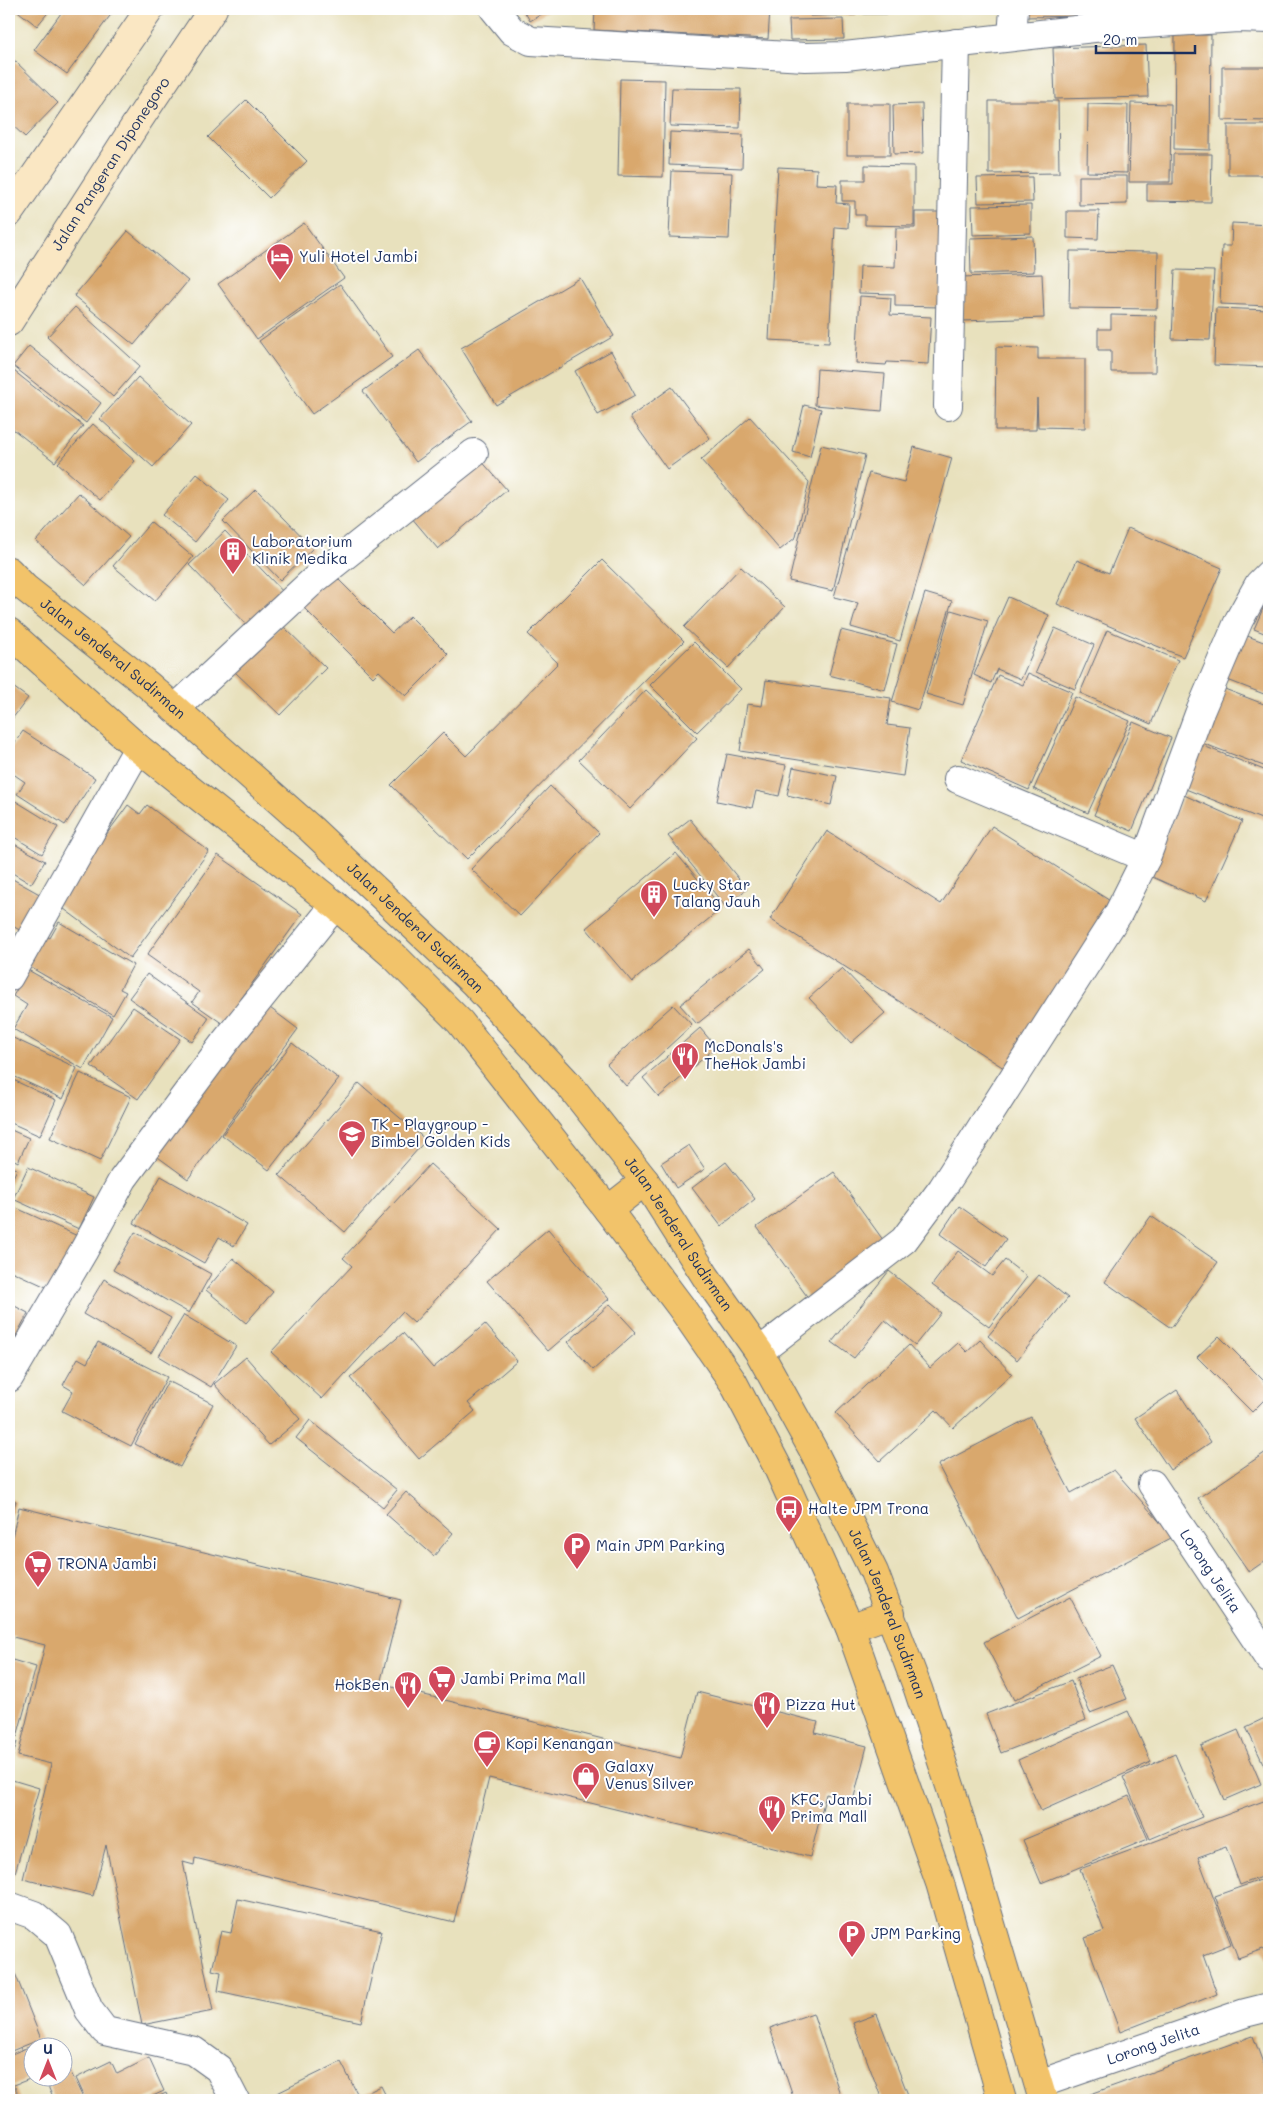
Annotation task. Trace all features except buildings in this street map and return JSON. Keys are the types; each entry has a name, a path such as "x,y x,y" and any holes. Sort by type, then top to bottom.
{"main road":[{"path":"9,213 150,9"},
{"name":"Jalan Pangeran Diponegoro","path":"9,322 138,121 213,9"},
{"name":"Jalan Jenderal Sudirman","path":"9,571 25,588 148,685 311,829 473,982 571,1087 645,1181 706,1277 759,1352 812,1448 874,1572 891,1613 951,1789 1041,2092"},
{"path":"9,632 138,748 335,905 394,956 460,1022 608,1210 681,1307 733,1382 777,1466 850,1628 940,1884 1002,2100"},
{"path":"608,1210 645,1181"},
{"path":"850,1628 891,1613"}],"street":[{"path":"494,9 512,31 531,40 805,57 845,56 1112,26 1238,18 1269,19"},
{"path":"1012,37 1014,9"},
{"path":"948,406 956,43"},
{"path":"175,709 314,580 474,453"},
{"path":"759,1352 904,1240 942,1189 1118,914 1146,858 1199,714 1239,620 1259,584 1269,574"},
{"path":"9,977 138,748"},
{"path":"958,779 1146,858"},
{"path":"9,1378 83,1252 123,1179 225,1042 335,905"},
{"name":"Lorong Jelita","path":"1152,1484 1269,1659"},
{"path":"9,1906 34,1915 58,1935 89,2010 105,2031 194,2051 219,2069 235,2100"},
{"name":"Lorong Jelita","path":"1041,2092 1245,2013 1269,2007"}],"place":[{"name":"Yuli Hotel Jambi","path":"280,281"},
{"name":"Laboratorium Klinik Medika","path":"233,575"},
{"name":"Lucky Star Talang Jauh","path":"654,918"},
{"name":"McDonals's TheHok Jambi","path":"685,1080"},
{"name":"TK - Playgroup - Bimbel Golden Kids","path":"352,1158"},
{"name":"Halte JPM Trona","path":"789,1533"},
{"name":"Main JPM Parking","path":"577,1570"},
{"name":"TRONA Jambi","path":"38,1588"},
{"name":"Jambi Prima Mall","path":"442,1703"},
{"name":"HokBen","path":"408,1709"},
{"name":"Pizza Hut","path":"767,1729"},
{"name":"Kopi Kenangan","path":"487,1768"},
{"name":"Galaxy Venus Silver","path":"586,1800"},
{"name":"KFC, Jambi Prima Mall","path":"772,1833"},
{"name":"JPM Parking","path":"852,1958"}]}
